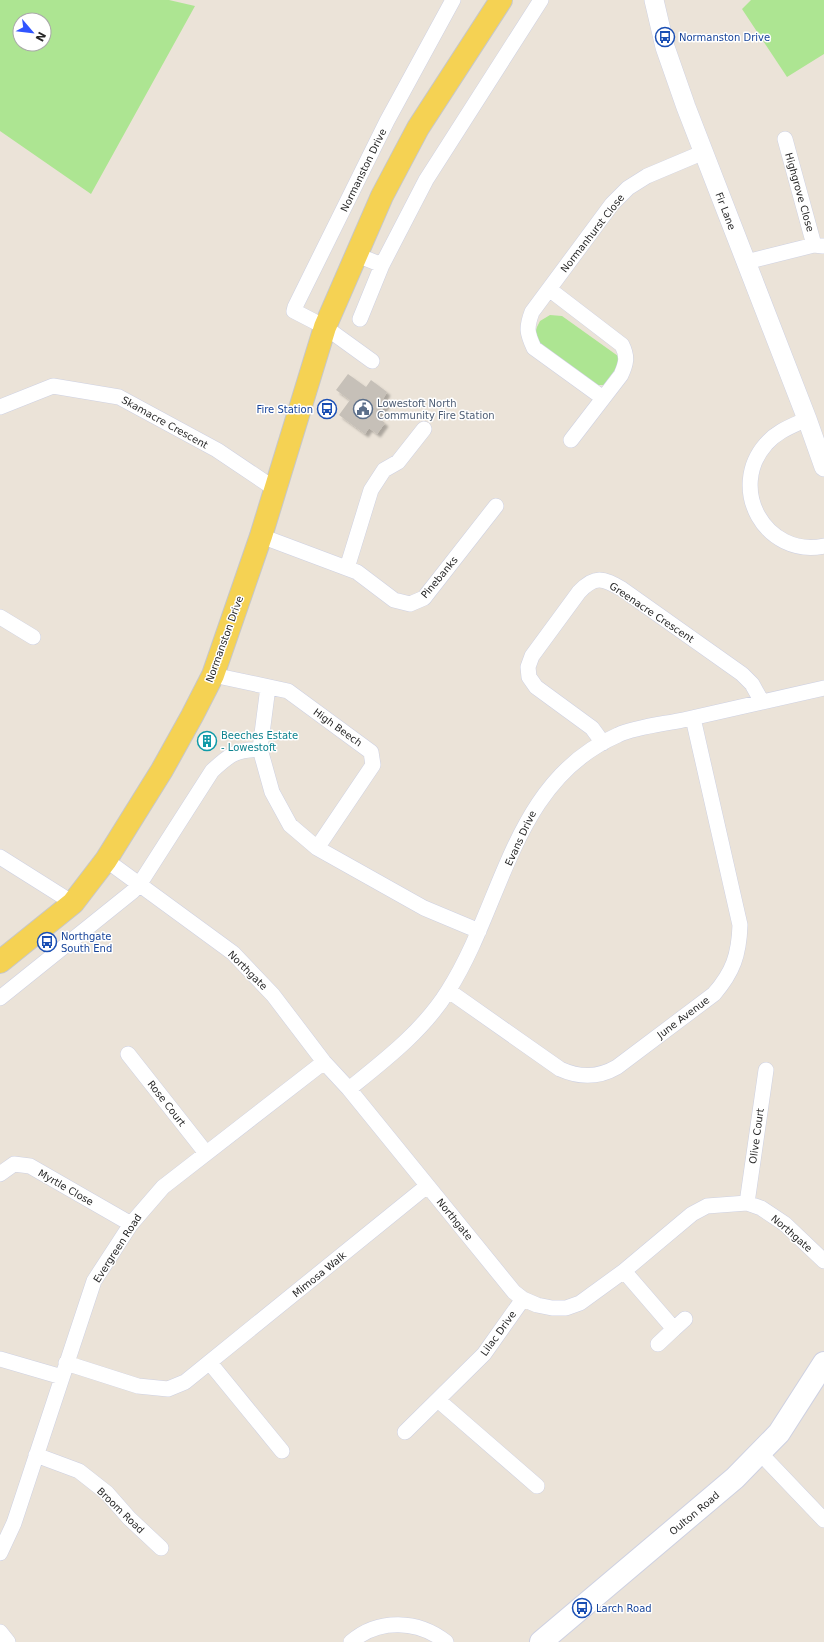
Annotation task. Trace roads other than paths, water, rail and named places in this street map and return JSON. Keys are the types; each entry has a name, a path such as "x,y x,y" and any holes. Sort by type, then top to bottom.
{"main road":[{"name":"Normanston Drive","path":"0,962 73,903 106,860 162,770 192,716 213,674 261,536 325,327 382,196 418,128 500,0"},
{"name":"Oulton Road","path":"541,1642 735,1478 779,1433 824,1363"}],"street":[{"name":"Normanston Drive","path":"325,327 294,311 295,307 387,121 453,0"},
{"path":"360,319 382,265 426,180 541,0"},
{"name":"Fir Lane","path":"654,0 665,47 746,262 808,419 824,467"},
{"name":"Highgrove Close","path":"746,262 819,246 785,139"},
{"name":"Normanhurst Close","path":"603,398 534,348 528,336 528,324 532,312 612,204 628,188 647,176 704,152"},
{"path":"357,255 382,265"},
{"path":"549,289 622,345 626,354 626,365 621,375 571,440"},
{"path":"325,327 372,361"},
{"name":"Skamacre Crescent","path":"0,407 53,386 119,397 217,450 275,489"},
{"path":"808,419 780,431 772,437 759,452 752,472 752,502 760,520 775,535 783,540 799,547 824,546"},
{"path":"347,568 371,490 384,470 398,462 424,430"},
{"name":"Pinebanks","path":"261,536 357,572 394,600 402,603 418,602 424,598 496,506"},
{"name":"Greenacre Crescent","path":"603,743 592,728 536,687 529,678 528,667 532,656 579,592 588,582 598,579 610,582 622,589 742,674 752,684 762,702"},
{"path":"0,617 33,637"},
{"name":"High Beech","path":"213,674 288,691 371,752 373,765 317,848"},
{"path":"268,687 260,749 272,792 290,825 317,848 424,908 479,931"},
{"name":"Evans Drive","path":"348,1089 416,1032 449,991 479,931 526,822 536,804 562,772 578,758 619,734 824,688"},
{"name":"June Avenue","path":"449,991 560,1069 571,1074 585,1076 605,1073 617,1067 714,994 725,981 738,952 740,925 693,718"},
{"path":"0,998 139,885 212,771 226,758 241,750 260,749"},
{"path":"0,857 73,903"},
{"name":"Northgate","path":"106,860 233,953 273,995 324,1062 348,1089 514,1292 523,1298 537,1305 552,1308 566,1308 580,1303 624,1271 692,1214 707,1206 746,1203 761,1208 775,1216 824,1261"},
{"name":"Rose Court","path":"128,1054 206,1153"},
{"name":"Evergreen Road","path":"0,1553 14,1523 94,1281 131,1224 162,1187 324,1062"},
{"name":"Olive Court","path":"746,1203 766,1070"},
{"name":"Myrtle Close","path":"0,1174 14,1164 30,1166 131,1224"},
{"name":"Mimosa Walk","path":"0,1359 64,1370 138,1386 168,1390 185,1382 210,1363 427,1186"},
{"path":"624,1271 674,1329"},
{"name":"Lilac Drive","path":"405,1432 484,1354 523,1298"},
{"path":"658,1344 685,1319"},
{"path":"210,1363 282,1451"},
{"path":"438,1400 537,1486"},
{"path":"760,1453 824,1520"},
{"name":"Broom Road","path":"36,1455 79,1471 107,1493 129,1518 161,1548"},
{"path":"351,1642 380,1626 404,1624 432,1632 446,1642"},
{"path":"0,1632 8,1642"}],"place":[{"name":"Normanston Drive","path":"665,37"},
{"name":"Fire Station","path":"327,409"},
{"name":"Lowestoft North Community Fire Station","path":"363,409"},
{"name":"Beeches Estate - Lowestoft","path":"207,741"},
{"name":"Northgate South End","path":"47,942"},
{"name":"Larch Road","path":"582,1608"}]}
